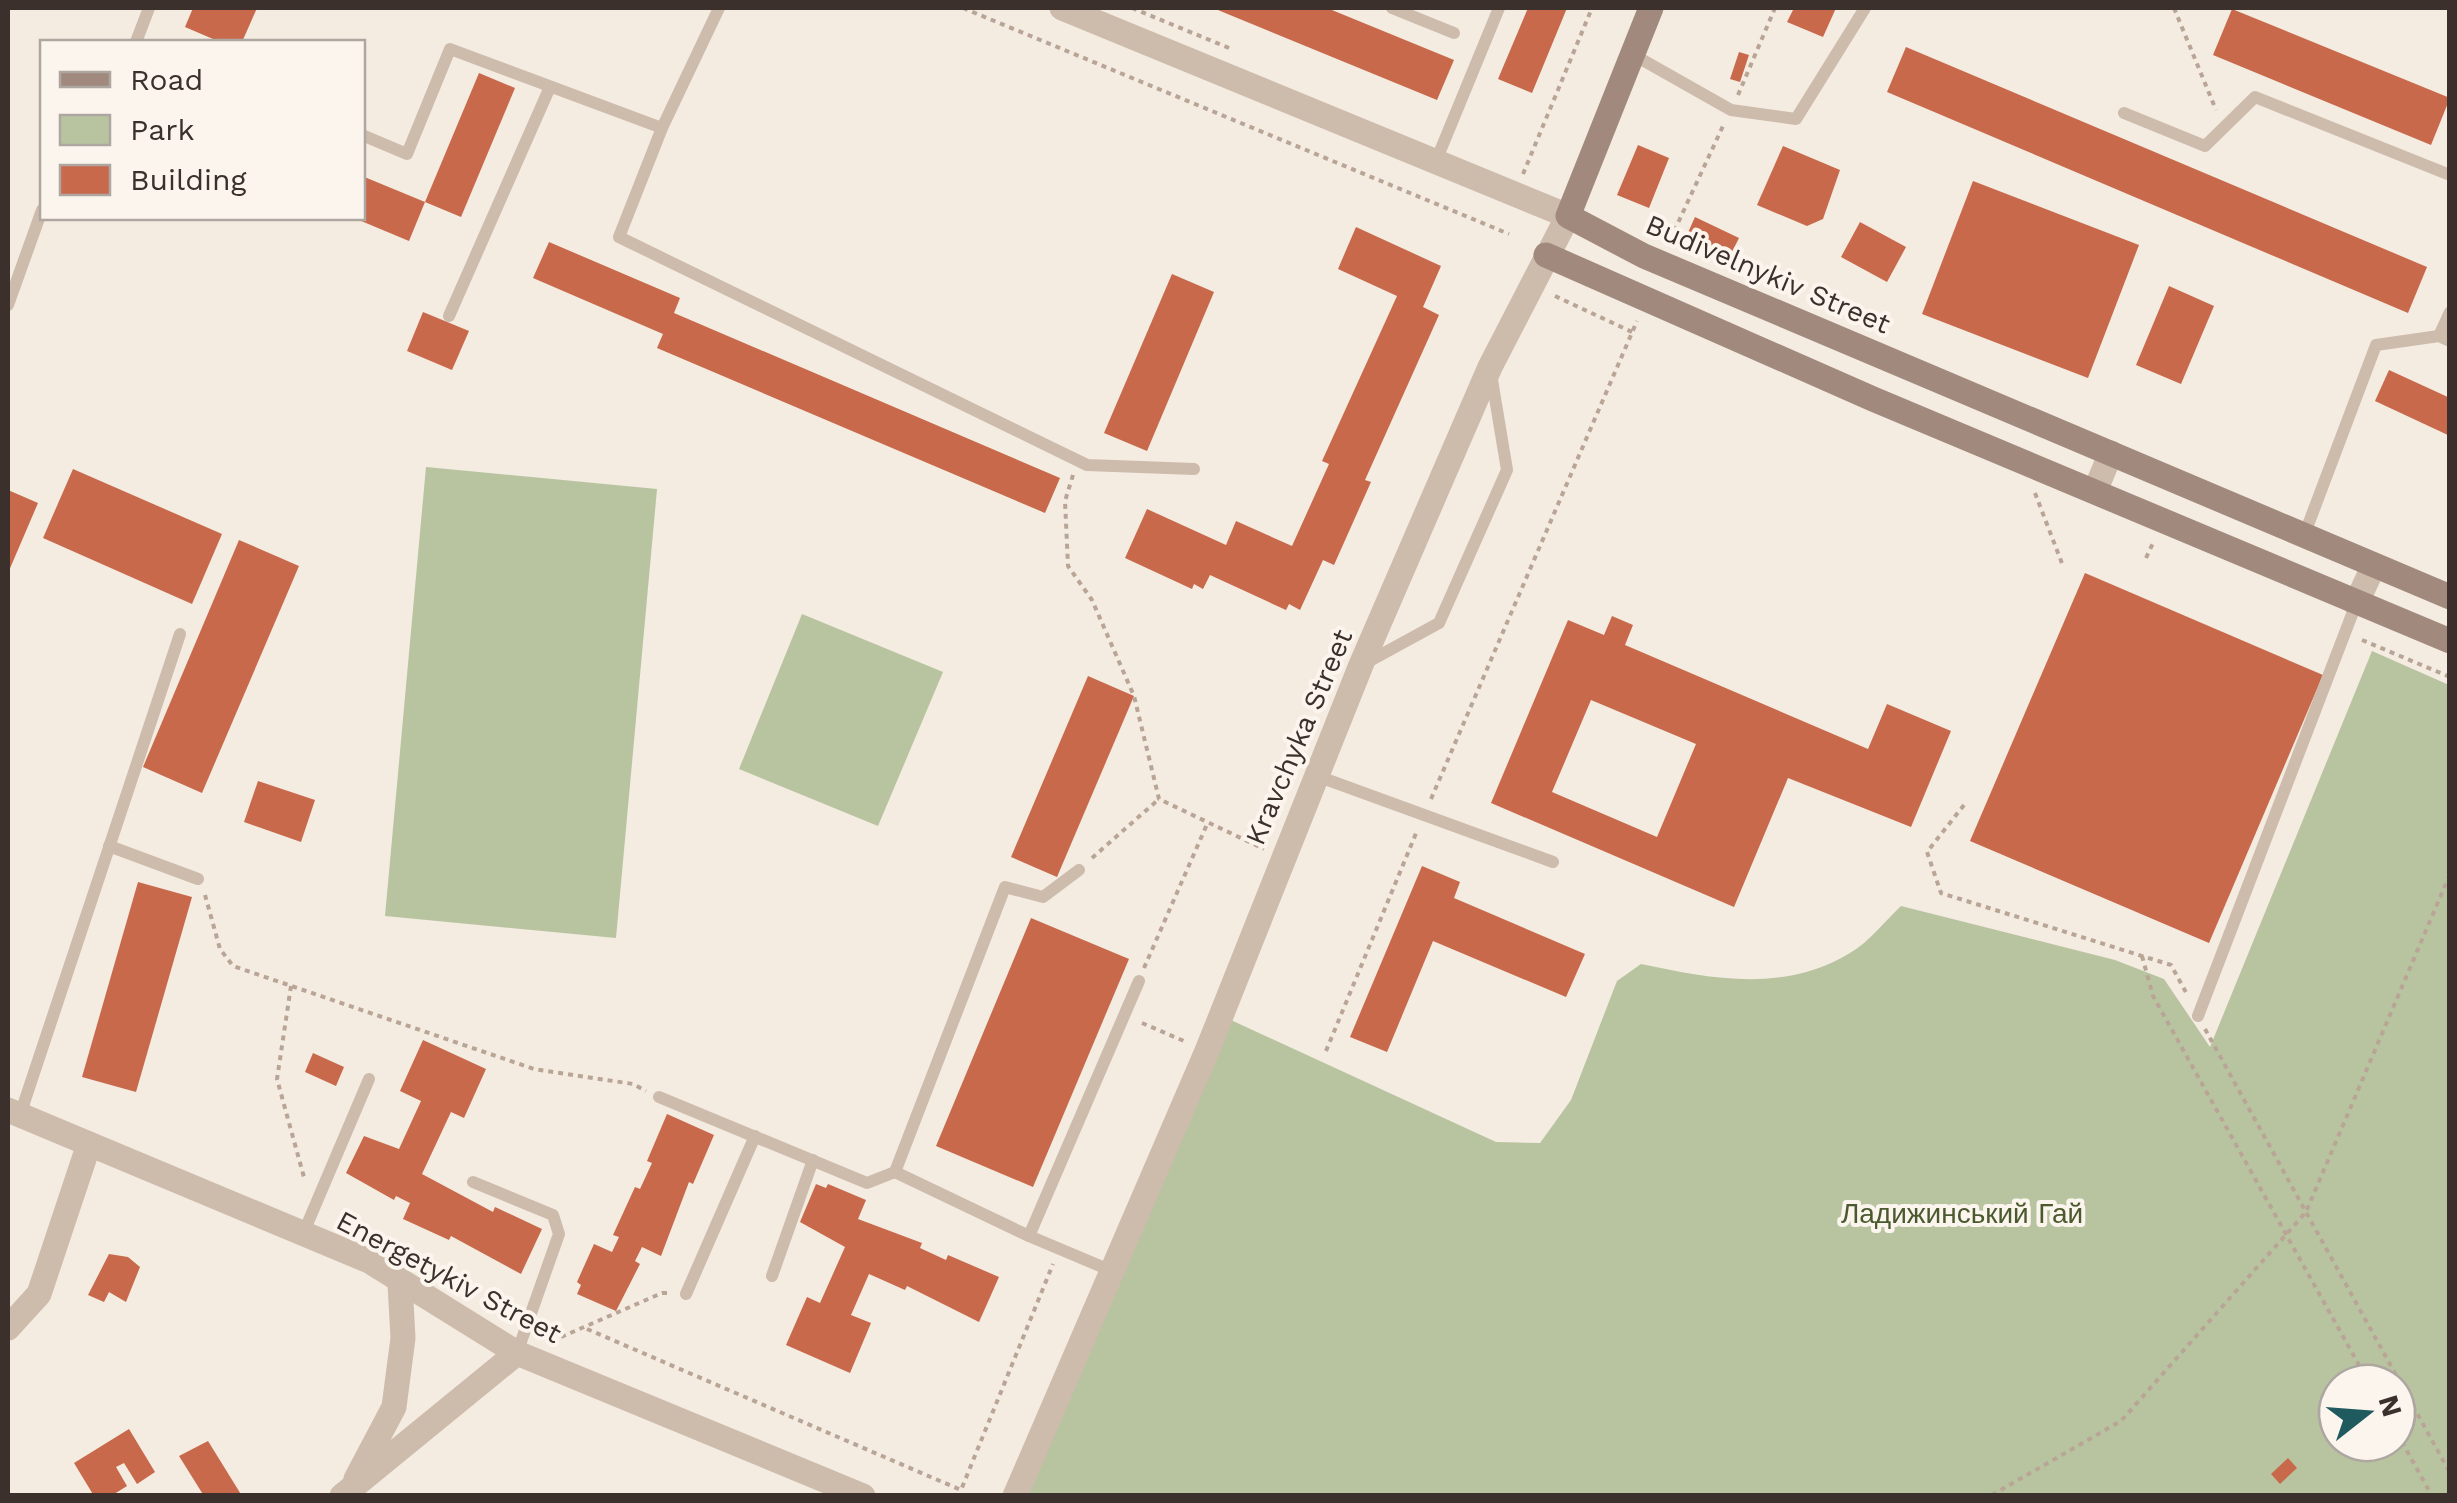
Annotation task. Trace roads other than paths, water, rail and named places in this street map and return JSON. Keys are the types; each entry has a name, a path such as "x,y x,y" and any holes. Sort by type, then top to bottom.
{"street":[{"name":"Budivelnykiv Street","path":"1062,8 1568,216 1644,256 2450,597"},
{"name":"Kravchyka Street","path":"1015,1496 1206,1052 1361,665 1490,367 1568,216 1651,8"},
{"path":"1546,255 2450,641"},
{"path":"2095,492 2111,453"},
{"path":"2356,604 2374,564"},
{"name":"Energetykiv Street","path":"14,1112 89,1144 308,1222 400,1284 517,1353 863,1496"},
{"path":"8,1328 39,1294 89,1144"},
{"path":"347,1492 394,1407 403,1338 400,1284"},
{"path":"347,1492 517,1353"}],"lane":[{"path":"137,40 149,8"},
{"path":"720,8 662,128 619,237 1086,465 1194,469"},
{"path":"1392,8 1454,34"},
{"path":"1436,161 1499,8"},
{"path":"1632,54 1731,110 1796,119 1865,8"},
{"path":"365,136 408,154 450,49 662,128"},
{"path":"449,316 550,87"},
{"path":"2124,113 2205,146 2255,97 2450,175"},
{"path":"8,305 40,216"},
{"path":"2305,534 2376,345 2444,339 2450,312"},
{"path":"1361,665 1439,623 1507,470 1490,367"},
{"path":"2196,1013 2356,604"},
{"path":"14,1112 180,634"},
{"path":"1318,776 1553,862"},
{"path":"109,846 198,879"},
{"path":"659,1098 867,1184 895,1172 1005,887 1043,896 1079,870"},
{"path":"1029,1236 1138,982"},
{"path":"308,1222 369,1079"},
{"path":"686,1294 755,1136"},
{"path":"772,1276 813,1160"},
{"path":"895,1172 1113,1271"},
{"path":"473,1182 553,1215 559,1234 517,1353"}],"park label":[{"name":"Ладижинський Гай","path":"1962,1213"}]}
